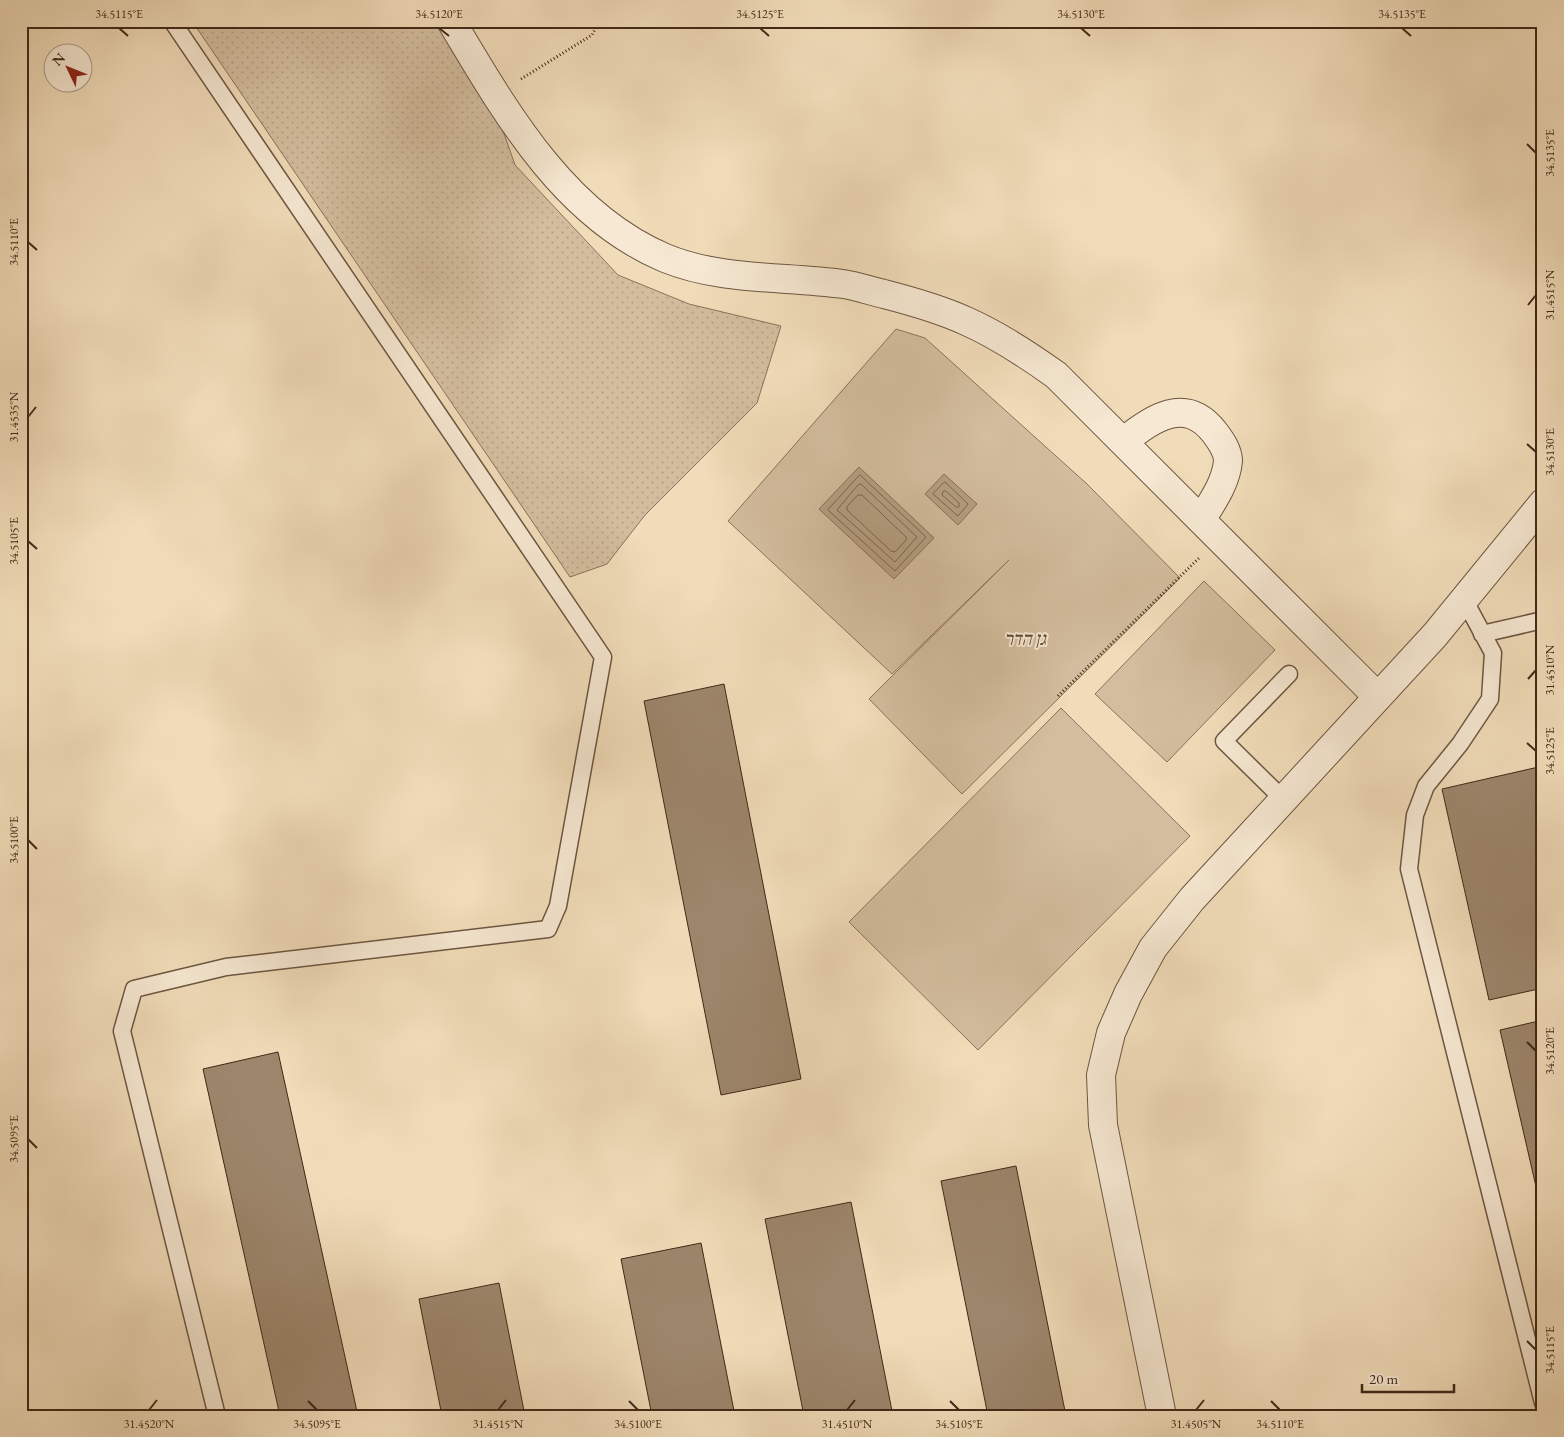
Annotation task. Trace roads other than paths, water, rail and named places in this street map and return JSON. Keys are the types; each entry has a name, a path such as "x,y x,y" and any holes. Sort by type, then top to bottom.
{"street":[{"path":"451,21 511,119 544,164 582,201 623,235 664,258 705,271 846,284 908,301 966,321 1024,352 1056,375 1378,696"},
{"path":"1123,442 1145,424 1159,416 1178,412 1195,416 1210,427 1223,444 1228,459 1210,529"},
{"path":"1162,1416 1103,1125 1101,1075 1111,1033 1128,994 1153,948 1192,899 1465,601 1543,503"}],"lane":[{"path":"172,21 604,657 558,906 548,929 226,967 134,989 122,1031 217,1416"},
{"path":"1465,601 1493,653 1490,698 1460,744 1426,786 1415,815 1409,869 1543,1403"},
{"path":"1482,634 1543,620"},
{"path":"1284,800 1224,741 1289,674"}],"water":[{"path":"859,467 934,538 894,579 819,509"},
{"path":"944,474 977,504 958,525 925,494"}],"park label":[{"name":"גן הדר","path":"1025,638"}]}
